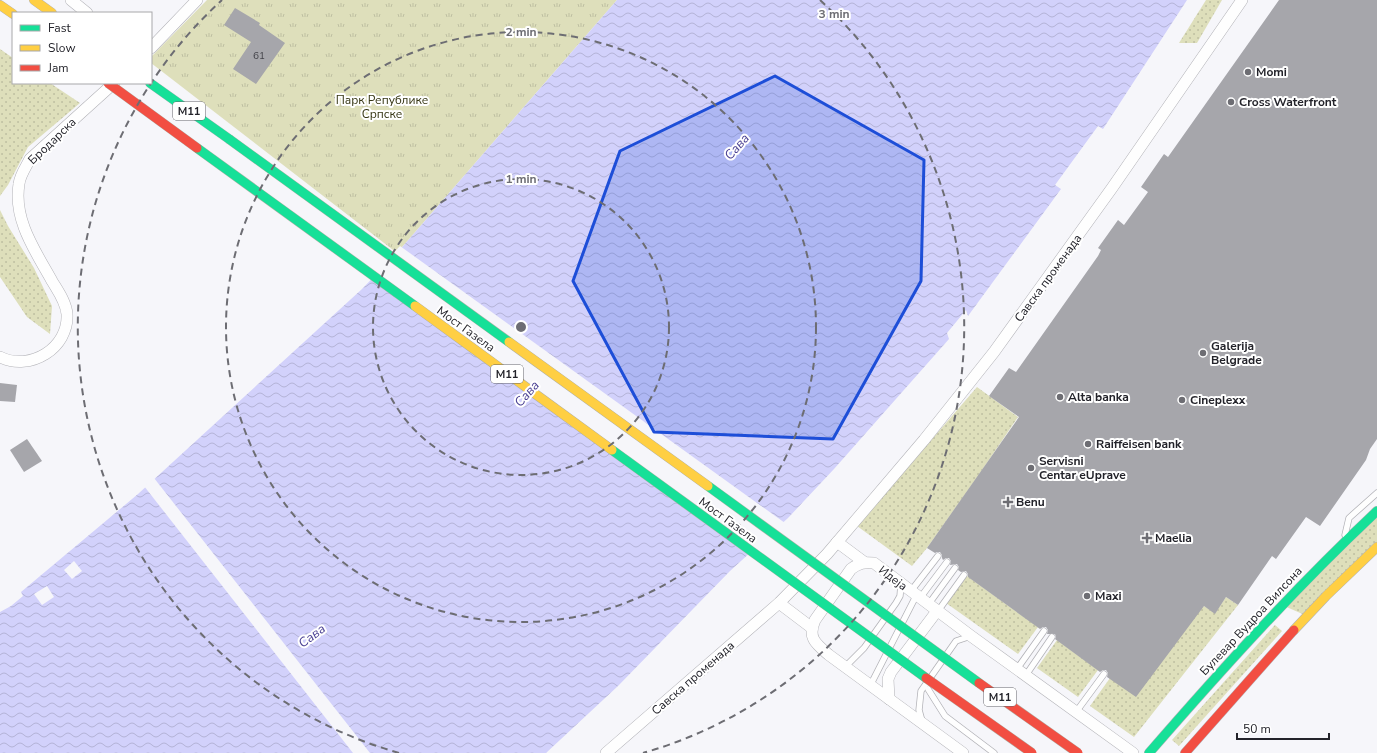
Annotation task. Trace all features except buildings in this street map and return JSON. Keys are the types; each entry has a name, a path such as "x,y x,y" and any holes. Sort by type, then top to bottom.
{"main road":[{"path":"34,0 51,12"},
{"path":"0,4 12,13"},
{"name":"Мост Газела","path":"109,84 907,665 1032,753"},
{"name":"Мост Газела","path":"151,84 922,642 1080,751"},
{"name":"Булевар Вудроа Вилсона","path":"1149,753 1203,690 1272,615 1343,542 1377,511"},
{"path":"1185,753 1246,682 1307,616 1377,546"}],"street":[{"path":"70,0 86,12"},
{"path":"152,47 197,0"},
{"name":"Савска променада","path":"606,753 779,603 837,542 924,440 994,352 1112,188 1242,0"},
{"name":"Бродарска","path":"0,357 19,362 29,361 43,356 63,335 67,314 65,302 34,250 25,228 18,201 19,184 30,159 113,84"},
{"path":"837,542 864,562"},
{"name":"Идеја","path":"812,628 815,620 851,569 864,562 874,563 971,636 1133,753"},
{"path":"889,699 888,679 923,600"},
{"path":"779,603 812,628 812,636 815,642 828,655 963,753"}],"lane":[{"path":"1343,542 1349,518 1377,492"},
{"path":"923,600 938,556"},
{"path":"870,686 947,562"},
{"path":"923,600 956,568"},
{"path":"923,600 964,575"},
{"path":"845,667 864,648 896,603 900,596 901,584"},
{"path":"1021,672 1044,631"},
{"path":"923,723 919,710 919,698 925,683 956,641 971,636"},
{"path":"1021,672 1052,637"},
{"path":"947,652 1074,742 1080,751"},
{"path":"1076,712 1104,674"},
{"path":"925,683 945,716 994,753"},
{"path":"1066,753 1074,742"}],"highlighted area":[{"path":"775,76 924,160 921,281 833,439 654,432 573,281 620,151"}],"green space":[{"name":"Парк Републике Српске","path":"207,0 617,0 397,253 152,64 152,56"},
{"path":"1206,0 1222,0 1197,43 1179,43"},
{"path":"0,49 12,57 12,84 52,84 80,103 28,147 8,185 0,196"},
{"path":"0,210 34,268 52,306 50,334 27,317 0,277"},
{"path":"977,387 1018,417 927,548 912,566 857,526"},
{"path":"1377,511 1377,547 1307,616 1282,605"},
{"path":"967,576 1038,627 1018,654 946,603"},
{"path":"1226,597 1238,605 1134,737 1090,706 1110,678 1204,606 1215,613"},
{"path":"1275,625 1282,631 1179,746 1172,740"},
{"path":"1057,640 1098,670 1078,697 1037,668"}],"water":[{"name":"Сава","path":"617,0 1187,0 1103,129 1098,126 1055,185 1061,189 968,316 966,310 947,333 949,339 834,469 788,518 730,571 618,686 546,753 0,753 0,612 11,606 23,596 21,592 138,494 362,289 397,253"}],"pier":[{"path":"400,246 785,523 750,555 372,276"},
{"path":"154,478 370,753 353,753 144,486"},
{"path":"74,561 82,571 72,579 64,570"},
{"path":"47,586 54,597 42,605 34,594"}],"traffic: fast":[{"path":"151,84 229,139"},
{"path":"229,139 509,342"},
{"path":"197,148 415,306"},
{"path":"612,450 926,678"},
{"path":"708,486 979,683"},
{"path":"1149,753 1260,629 1317,569 1377,511"}],"traffic: slow":[{"path":"34,0 51,12"},
{"path":"0,5 12,13"},
{"path":"415,306 612,450"},
{"path":"509,342 708,486"},
{"path":"1294,630 1326,596 1377,547"}],"traffic: jam":[{"path":"109,84 197,148"},
{"path":"1185,753 1294,630"},
{"path":"926,678 1032,753"},
{"path":"979,683 1078,753"}],"place":[{"name":"Momi","path":"1248,72"},
{"name":"Cross Waterfront","path":"1231,102"},
{"name":"Galerija Belgrade","path":"1203,353"},
{"name":"Alta banka","path":"1060,397"},
{"name":"Cineplexx","path":"1182,400"},
{"name":"Raiffeisen bank","path":"1088,444"},
{"name":"Servisni Centar eUprave","path":"1031,468"},
{"name":"Benu","path":"1008,502"},
{"name":"Maelia","path":"1147,538"},
{"name":"Maxi","path":"1087,596"}]}
